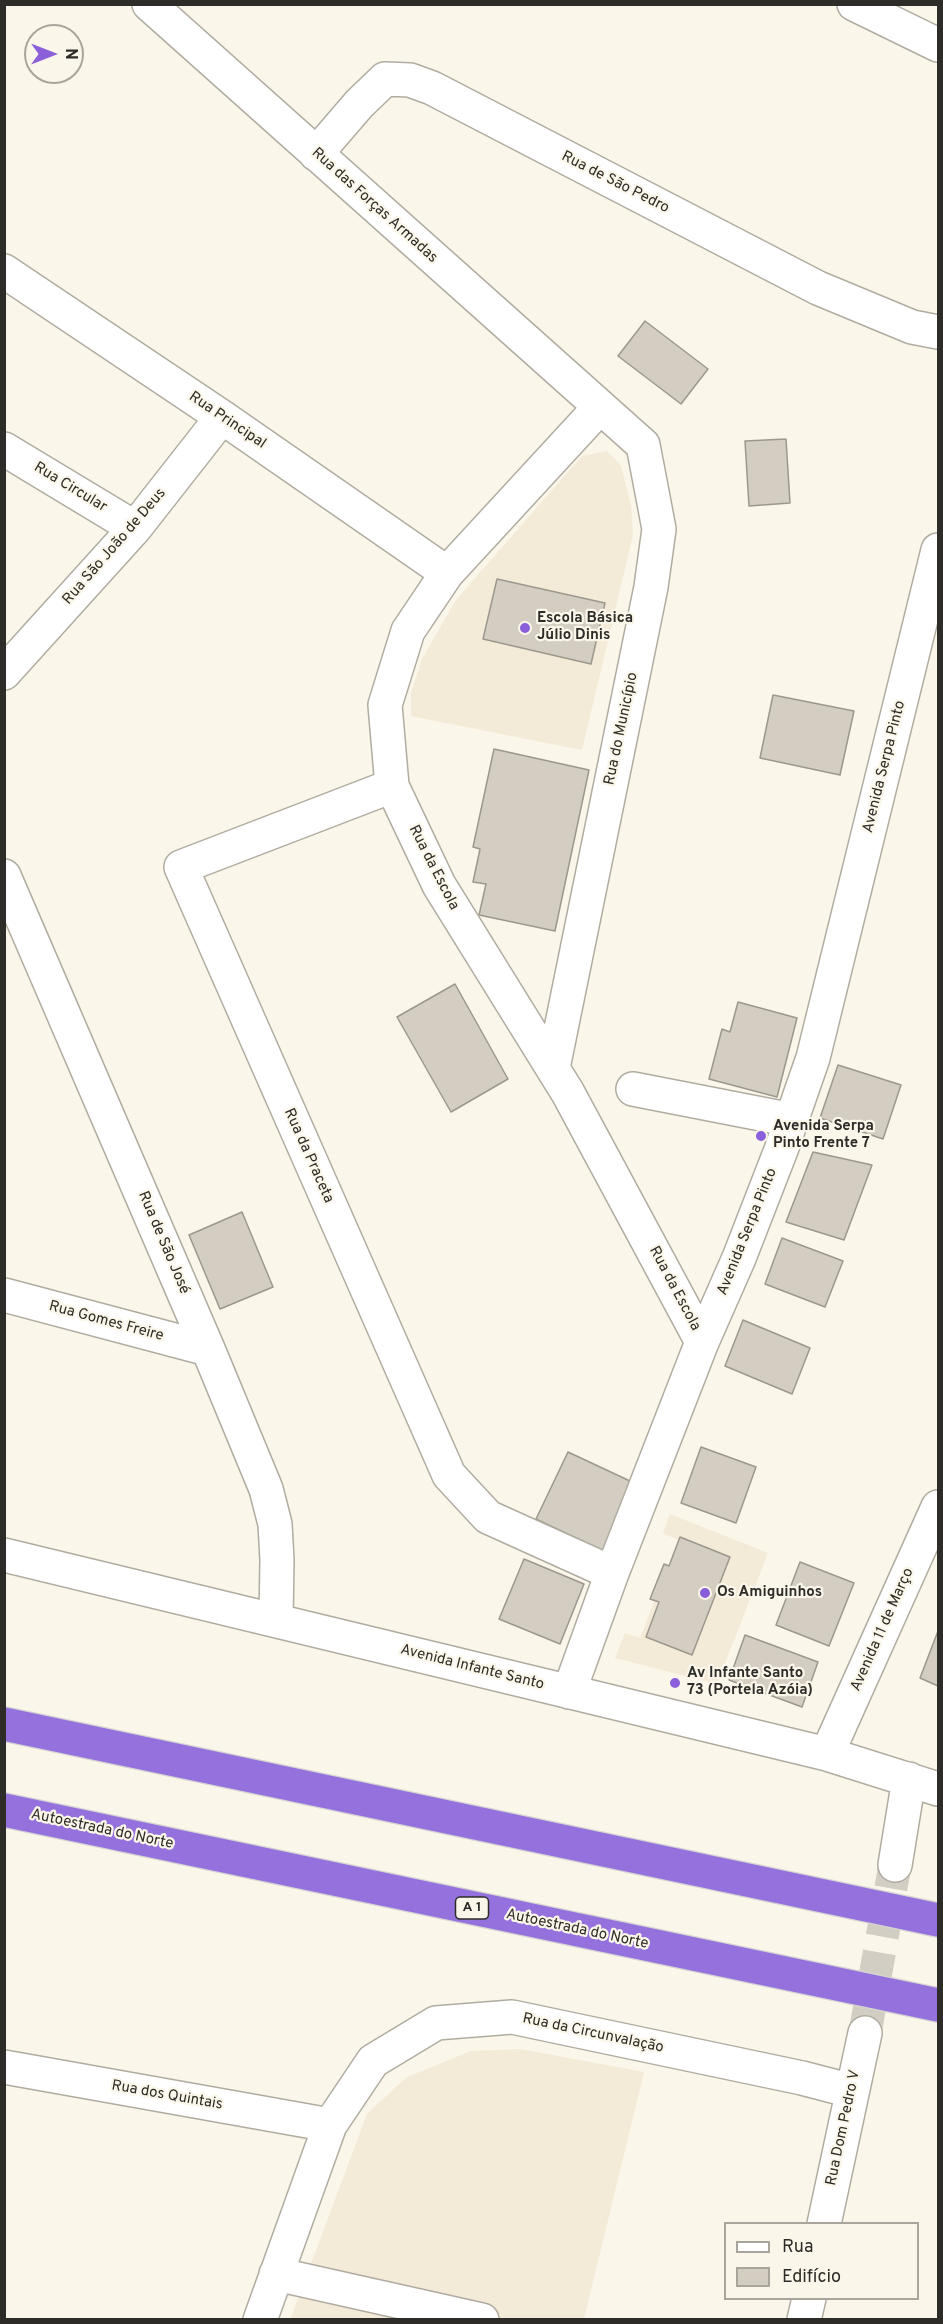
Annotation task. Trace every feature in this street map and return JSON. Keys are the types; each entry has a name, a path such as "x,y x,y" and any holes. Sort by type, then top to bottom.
{"highway":[{"path":"4,1724 939,1920"},
{"name":"Autoestrada do Norte","path":"4,1810 939,2006"}],"street":[{"name":"Rua das Forças Armadas","path":"149,4 600,407"},
{"path":"854,4 939,45"},
{"name":"Rua de São Pedro","path":"316,154 359,104 386,79 410,80 432,88 818,288 912,327 939,332"},
{"name":"Rua Principal","path":"4,272 222,417 447,573"},
{"name":"Rua da Escola","path":"600,407 447,573 408,631 386,705 392,786 439,885 553,1068 702,1342"},
{"name":"Rua do Município","path":"553,1068 651,587 659,529 643,445 600,407"},
{"name":"Rua São João de Deus","path":"4,673 135,528 222,417"},
{"name":"Rua Circular","path":"4,449 135,528"},
{"name":"Avenida Serpa Pinto","path":"569,1692 612,1573 702,1342 743,1247 792,1120 813,1058 939,550"},
{"name":"Rua da Praceta","path":"392,786 181,867 449,1474 488,1517 612,1573"},
{"name":"Rua de São José","path":"4,876 266,1489 275,1524 276,1620"},
{"path":"633,1089 792,1120"},
{"name":"Rua Gomes Freire","path":"4,1295 208,1349"},
{"name":"Avenida 11 de Março","path":"827,1754 939,1507"},
{"name":"Avenida Infante Santo","path":"4,1555 827,1754 924,1784"},
{"path":"895,1864 924,1784"},
{"name":"Rua da Circunvalação","path":"260,2319 330,2125 373,2061 436,2023 512,2017 802,2078 852,2091"},
{"name":"Rua Dom Pedro V","path":"824,2222 865,2033"},
{"name":"Rua dos Quintais","path":"4,2067 330,2125"},
{"path":"276,2274 482,2319"},
{"path":"804,2319 808,2300"}],"shaded area":[{"name":"Escola Básica Júlio Dinis","path":"607,451 621,466 631,506 633,535 582,750 411,716 411,692 423,657 456,600 582,456"},
{"name":"Os Amiguinhos","path":"670,1514 768,1553 717,1684 615,1658 625,1633 640,1638 678,1540 663,1533"},
{"path":"520,2049 644,2072 584,2319 290,2320 367,2114 407,2077 471,2051"}],"building":[{"path":"645,321 708,369 681,404 618,356"},
{"path":"786,439 790,503 749,506 745,441"},
{"path":"497,579 605,603 591,664 483,639"},
{"path":"773,695 854,711 840,775 760,758"},
{"path":"494,749 589,770 555,931 479,915 486,884 473,882 480,849 473,847"},
{"path":"455,984 508,1079 451,1112 397,1017"},
{"path":"738,1002 797,1018 777,1097 709,1079 722,1029 730,1032"},
{"path":"838,1065 901,1085 883,1139 820,1118"},
{"path":"813,1152 872,1165 844,1240 786,1222"},
{"path":"242,1212 273,1287 220,1309 189,1235"},
{"path":"782,1238 843,1261 825,1307 765,1284"},
{"path":"743,1320 810,1348 792,1394 725,1366"},
{"path":"701,1447 756,1467 736,1523 681,1503"},
{"path":"568,1452 630,1481 603,1551 536,1519"},
{"path":"680,1537 730,1557 692,1655 646,1637 659,1602 650,1599 664,1564 669,1566"},
{"path":"524,1559 584,1584 560,1644 499,1619"},
{"path":"800,1562 854,1583 829,1646 776,1625"},
{"path":"938,1631 938,1686 920,1678"},
{"path":"745,1635 818,1662 802,1707 729,1680"}],"tunnel":[{"path":"865,2033 895,1865"}],"place":[{"name":"Escola Básica Júlio Dinis","path":"525,628"},
{"name":"Avenida Serpa Pinto Frente 7","path":"761,1136"},
{"name":"Os Amiguinhos","path":"705,1593"},
{"name":"Av Infante Santo 73 (Portela Azóia)","path":"675,1683"}]}
